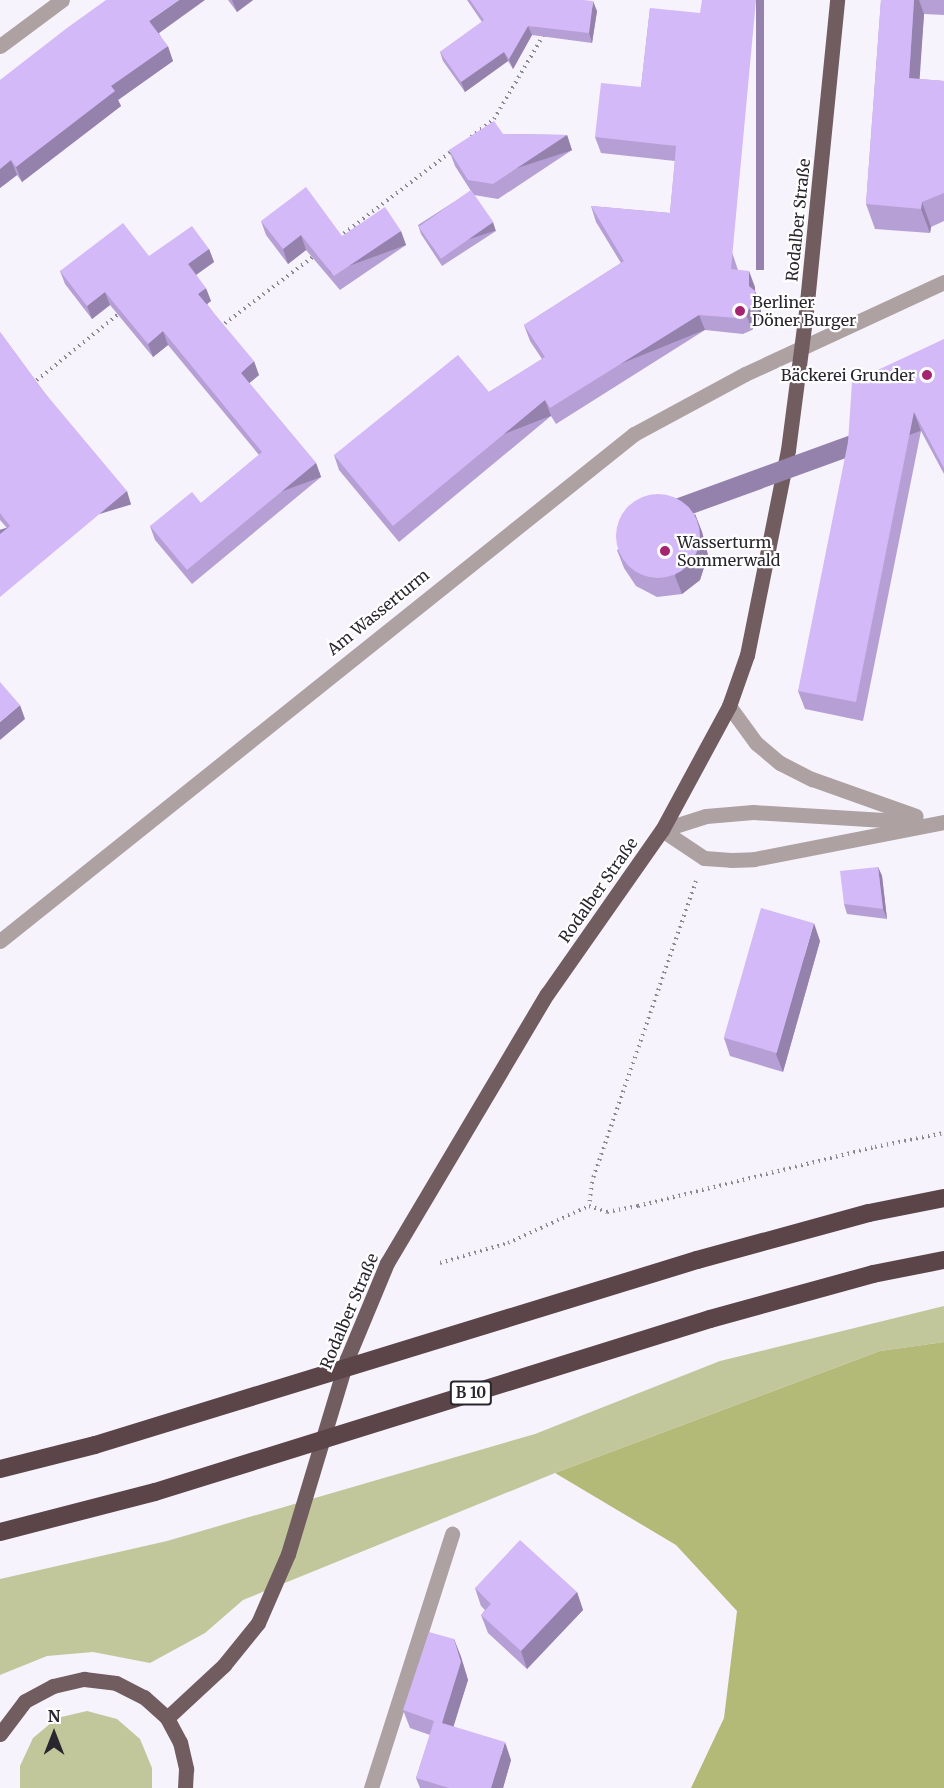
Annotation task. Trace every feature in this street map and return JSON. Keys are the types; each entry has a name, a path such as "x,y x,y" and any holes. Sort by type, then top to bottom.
{"highway":[{"path":"0,1468 95,1445 697,1260 869,1213 944,1198"},
{"name":"B 10","path":"0,1532 155,1492 710,1319 873,1274 944,1260"}],"main road":[{"name":"Rodalber Straße","path":"167,1718 224,1665 258,1623 288,1554 340,1379 387,1263 547,994 662,830 729,706 747,655 764,582 802,346 837,0"},
{"path":"0,1734 26,1701 53,1686 84,1679 116,1683 144,1697 167,1718 180,1742 186,1769 185,1788"}],"street":[{"path":"0,46 62,0"},
{"name":"Am Wasserturm","path":"0,941 585,469 634,434 802,346 944,282"},
{"path":"729,706 756,743 780,763 812,779 941,823"},
{"path":"662,830 706,816 753,812 941,823"},
{"path":"662,830 704,858 754,860 941,823"},
{"path":"371,1788 452,1534"}],"path":[{"path":"466,140 494,119 546,30"},
{"path":"336,239 457,147"},
{"path":"214,331 317,253"},
{"path":"26,388 132,303"},
{"path":"589,1206 592,1182 666,977 704,858"},
{"path":"440,1263 508,1243 589,1206 607,1212 638,1206 944,1133"}],"green space":[{"path":"944,1306 944,1342 880,1351 555,1473 243,1600 205,1633 150,1663 93,1652 47,1656 0,1675 0,1579 167,1541 535,1434 720,1361"},
{"path":"944,1342 944,1788 691,1788 724,1718 737,1611 676,1545 555,1473 880,1351"},
{"path":"87,1711 117,1719 140,1739 152,1768 152,1788 20,1788 20,1766 33,1738 57,1718"}],"building":[{"path":"106,0 179,0 149,21 168,46 111,86 115,91 16,167 11,160 0,169 0,80"},
{"path":"470,0 593,1 589,33 528,26 509,59 504,52 461,82 440,52 484,20"},
{"path":"702,0 756,0 731,269 749,271 749,286 755,291 755,300 746,314 737,318 699,315 550,408 545,400 393,526 334,455 458,355 489,392 545,357 524,325 624,261 591,206 670,213 676,146 595,137 601,83 641,87 650,8 700,13"},
{"path":"881,0 914,0 909,78 944,81 944,193 922,202 921,209 866,204"},
{"path":"494,121 503,134 567,135 493,184 468,180 449,150"},
{"path":"306,187 342,236 385,207 401,231 334,276 301,235 283,249 261,221"},
{"path":"471,190 493,222 441,259 419,227"},
{"path":"123,223 149,256 192,226 209,249 188,264 206,288 198,294 254,361 241,373 316,463 187,570 150,526 192,492 201,503 262,452 163,331 148,344 105,292 87,306 60,271"},
{"path":"0,332 44,392 127,491 0,597 0,534 10,526 0,513"},
{"path":"944,339 944,468 914,412 856,702 798,691 848,442 852,382"},
{"name":"Wasserturm Sommerwald","path":"658,494 674,497 688,506 697,520 700,536 697,552 688,566 674,575 658,578 642,575 628,566 619,552 616,536 619,520 628,506 642,497"},
{"path":"0,682 20,705 0,722"},
{"path":"878,867 883,909 844,904 840,871"},
{"path":"761,908 814,923 777,1053 724,1038"},
{"path":"520,1540 577,1592 521,1651 481,1615 491,1604 475,1588"},
{"path":"429,1632 454,1639 461,1662 442,1723 505,1742 491,1788 449,1788 416,1778 434,1721 403,1710"}],"place":[{"name":"Berliner Döner Burger","path":"740,311"},
{"name":"Bäckerei Grunder","path":"927,375"},
{"name":"Wasserturm Sommerwald","path":"665,551"}]}
